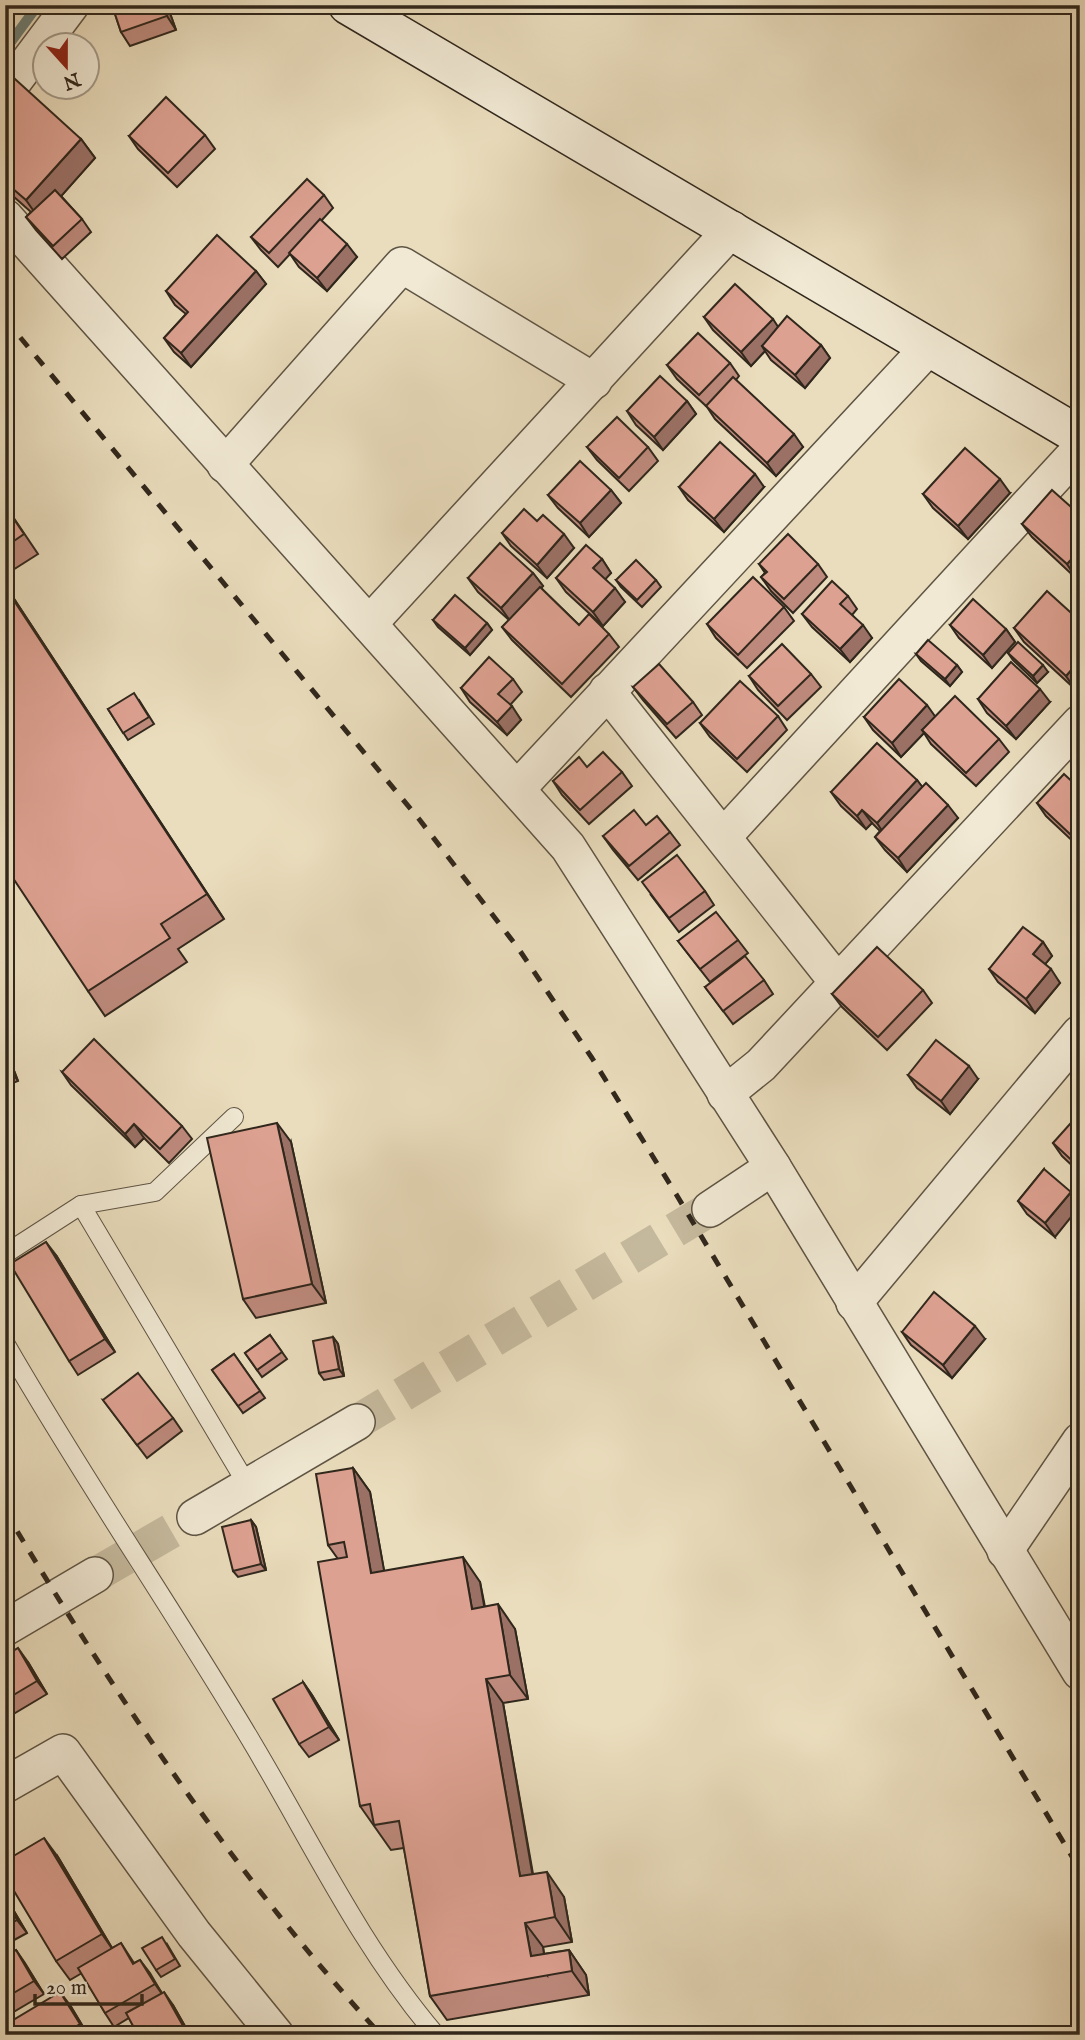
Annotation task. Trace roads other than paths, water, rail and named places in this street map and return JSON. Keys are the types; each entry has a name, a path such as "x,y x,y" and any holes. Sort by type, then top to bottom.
{"street":[{"path":"5,93 71,5"},
{"path":"348,5 732,229 927,349 1080,436"},
{"path":"5,217 568,847 773,1167 1080,1672"},
{"path":"369,624 732,229"},
{"path":"225,465 402,265 594,381"},
{"path":"518,788 927,349"},
{"path":"724,836 1080,449"},
{"path":"607,691 838,983"},
{"path":"725,1094 761,1065 1080,723"},
{"path":"854,1303 1080,1033"},
{"path":"710,1209 773,1167"},
{"path":"195,1517 357,1422"},
{"path":"1005,1551 1080,1441"},
{"path":"5,1628 95,1575"},
{"path":"5,1785 63,1752 187,1924 276,2035"}],"lane":[{"path":"5,1254 81,1205 155,1192 234,1117"},
{"path":"81,1205 248,1486"},
{"path":"5,1343 253,1743 362,1934 400,1992 436,2035"}],"waterway":[{"path":"5,50 38,5"}],"tunnel":[{"path":"357,1422 710,1209"},
{"path":"95,1575 195,1517"}],"railway":[{"path":"5,319 419,819 518,948 592,1058 676,1194 1080,1870"},
{"path":"5,1511 90,1648 180,1783 277,1912 381,2035"}]}
